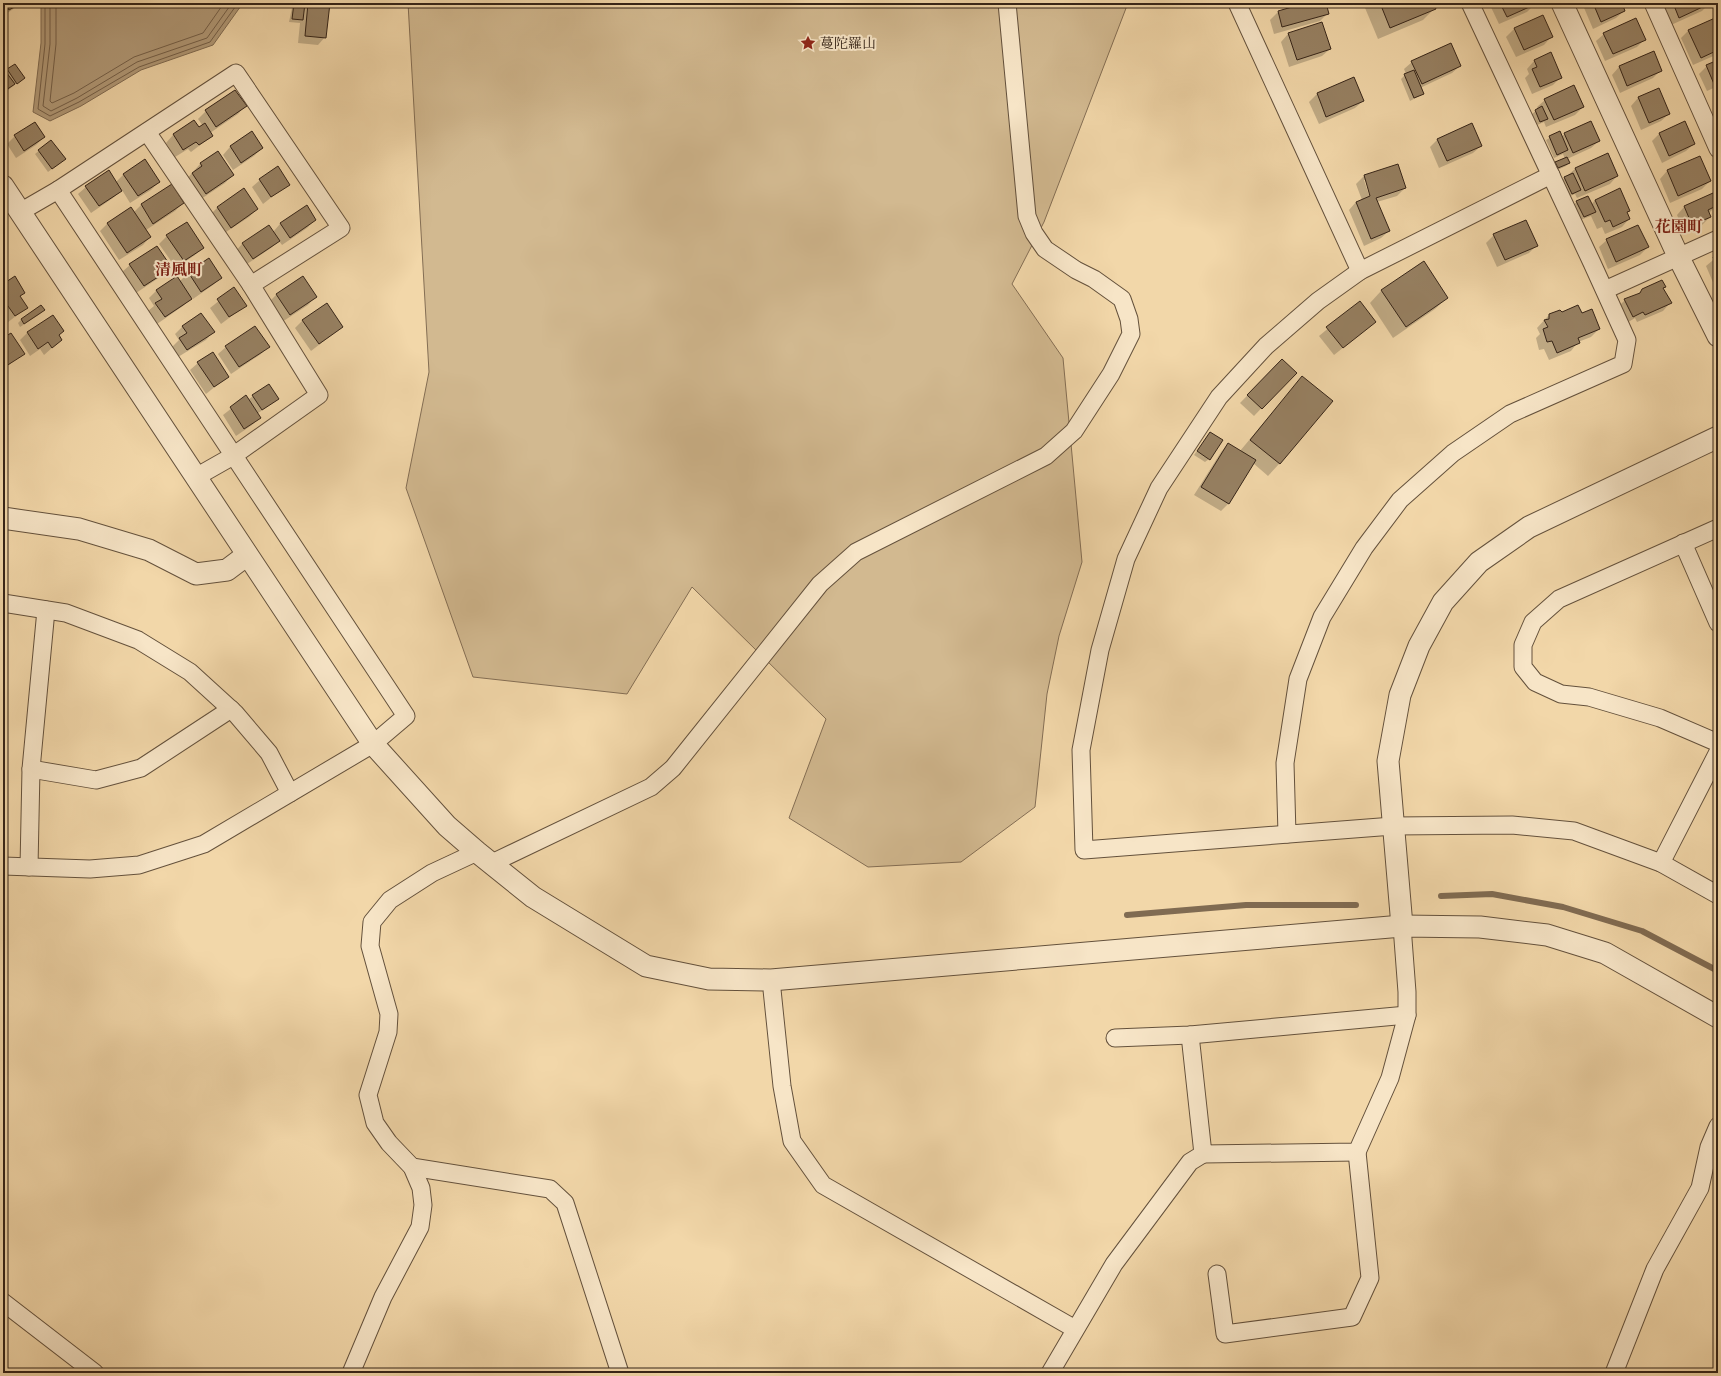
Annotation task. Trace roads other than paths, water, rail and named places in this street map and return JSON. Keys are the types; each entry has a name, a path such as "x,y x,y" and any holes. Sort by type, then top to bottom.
{"street":[{"path":"351,1373 383,1297 420,1227 423,1205 421,1188 412,1168 389,1143 375,1123 368,1095 388,1032 389,1014 370,946 372,922 390,900 432,873 484,858 651,787 673,768 820,584 856,552 1046,456 1074,431 1111,374 1131,334 1129,319 1122,299 1094,279 1076,270 1045,249 1034,233 1027,216 1007,3"},
{"path":"1237,3 1360,270"},
{"path":"1287,834 1285,763 1298,679 1322,617 1364,548 1400,500 1453,453 1510,414 1623,364 1627,340 1470,3"},
{"path":"1562,3 1679,258 1718,336"},
{"path":"1653,3 1718,149"},
{"path":"20,212 58,190 236,73 341,228 251,285"},
{"path":"147,132 251,285 319,396 233,456 196,477"},
{"path":"1550,175 1360,270 1318,301 1266,346 1219,397 1159,488 1126,558 1100,650 1081,750 1084,850 1393,826 1512,825 1574,831 1661,863 1718,895"},
{"path":"3,186 373,744 447,826 484,858 533,897 646,966 709,979 771,980 1402,926 1480,927 1547,935 1605,953 1718,1017"},
{"path":"3,866 90,869 139,865 204,844 373,744 406,716 58,190"},
{"path":"1604,290 1679,258 1718,239"},
{"path":"1217,1274 1225,1334 1352,1316 1370,1278 1358,1152 1390,1078 1407,1016 1408,992 1388,761 1400,695 1419,646 1443,602 1479,562 1529,527 1718,437"},
{"path":"3,518 79,529 149,550 196,574 227,570 248,555"},
{"path":"1718,528 1559,599 1533,622 1523,645 1523,667 1535,682 1561,694 1589,697 1660,718 1718,743"},
{"path":"1683,543 1718,623"},
{"path":"3,603 66,613 138,640 190,672 231,709 269,753 290,793"},
{"path":"29,867 31,769 46,610"},
{"path":"31,769 96,780 141,768 231,709"},
{"path":"1661,863 1718,752"},
{"path":"771,980 782,1086 792,1141 823,1185 1075,1329"},
{"path":"1115,1038 1190,1035 1407,1016"},
{"path":"1190,1035 1203,1154"},
{"path":"1614,1373 1655,1269 1700,1188 1708,1147 1718,1126"},
{"path":"1050,1373 1114,1264 1190,1162 1203,1154 1358,1152"},
{"path":"412,1168 550,1189 565,1203 620,1373"},
{"path":"3,1302 96,1373"}],"water":[{"path":"41,3 243,3 213,45 141,70 81,106 50,121 33,112 41,43"}],"waterway":[{"path":"1441,896 1492,894 1563,907 1642,931 1718,971"},
{"path":"1127,915 1246,905 1356,905"}],"place":[{"name":"蔓陀羅山","path":"808,43"}],"district":[{"name":"花園町","path":"1679,226"},
{"name":"清風町","path":"179,269"}]}
